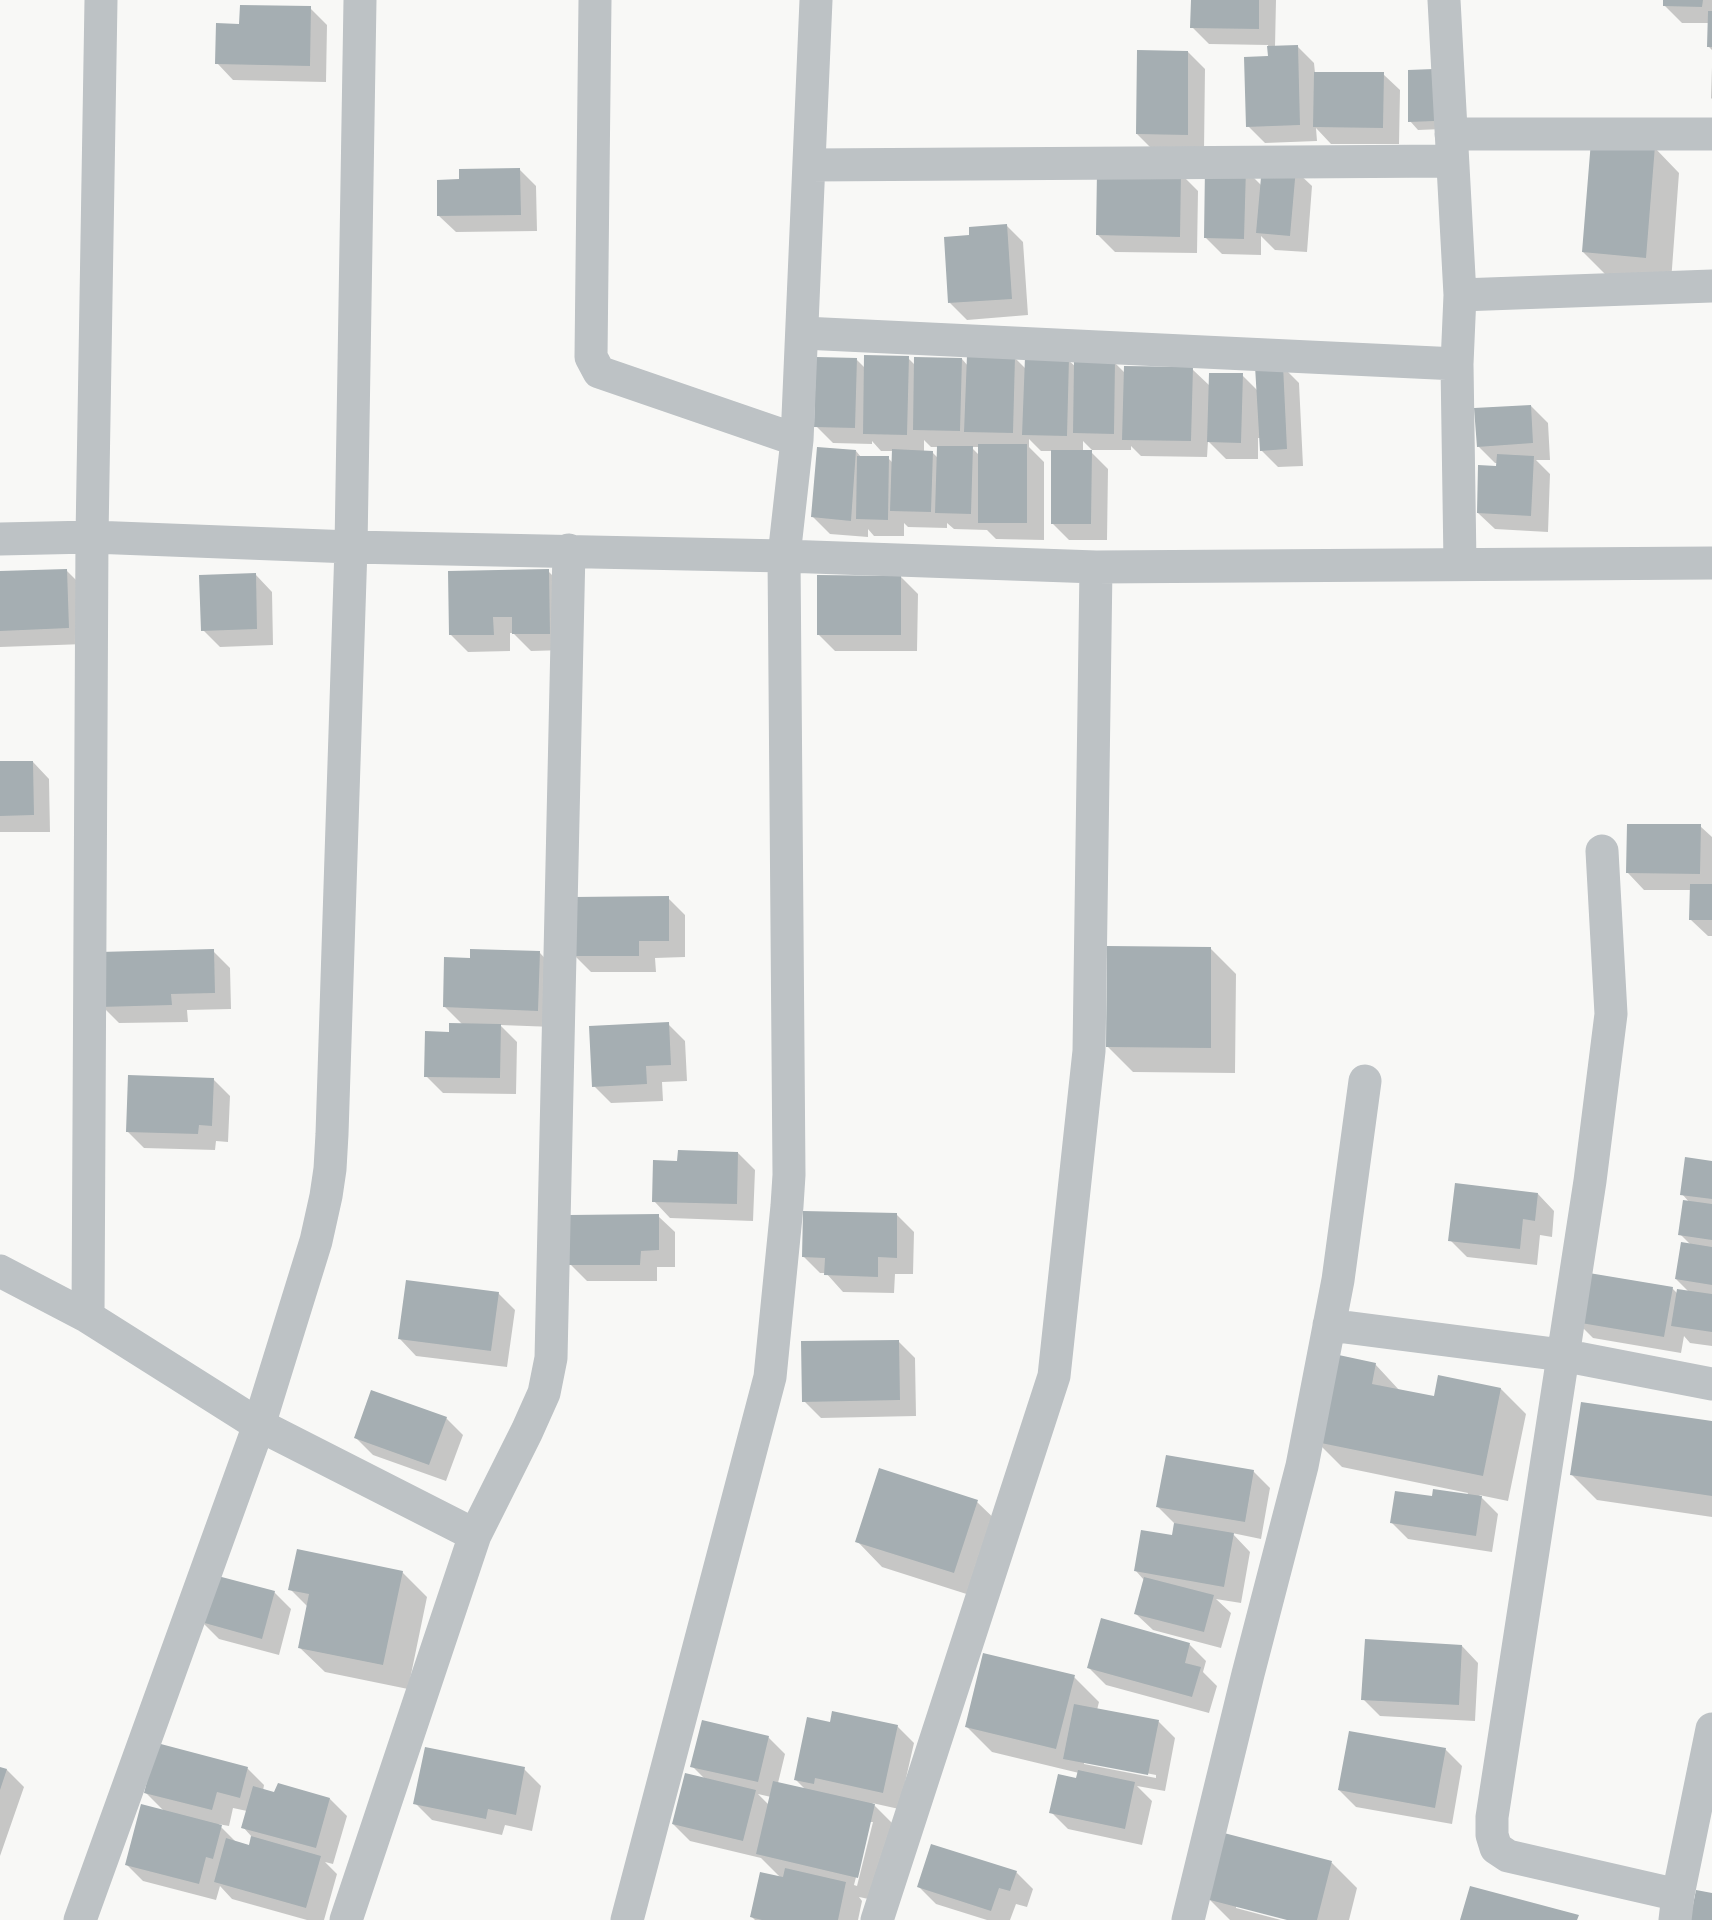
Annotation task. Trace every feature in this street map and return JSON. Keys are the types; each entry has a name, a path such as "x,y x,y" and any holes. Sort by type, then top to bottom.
{"street":[{"path":"88,1317 92,537 101,0"},
{"path":"80,1920 259,1425 316,1241 330,1169 351,547 360,0"},
{"path":"595,0 591,357 598,372 797,440"},
{"path":"627,1920 770,1377 789,1175 784,556 797,440 816,0"},
{"path":"1444,0 1460,295 1457,364 1460,564"},
{"path":"810,165 1451,148 1712,134"},
{"path":"1460,295 1712,286"},
{"path":"803,333 1457,364"},
{"path":"0,538 92,537 351,547 569,550 1096,567 1712,563"},
{"path":"346,1920 475,1535 536,1412 544,1393 551,1358 569,550"},
{"path":"877,1920 1054,1376 1089,1051 1096,567"},
{"path":"1602,850 1611,1014 1590,1181 1492,1817 1492,1835 1497,1848 1508,1856 1677,1908 1712,1729"},
{"path":"1188,1920 1302,1466 1338,1280 1365,1081"},
{"path":"0,1270 88,1317 259,1425 475,1535"},
{"path":"1329,1325 1562,1355 1712,1383"}],"building":[{"path":"1191,0 1259,0 1259,29 1190,28"},
{"path":"1663,0 1703,0 1702,7 1663,6"},
{"path":"240,5 311,6 310,66 215,64 216,23 239,24"},
{"path":"1708,11 1712,11 1712,47 1707,47"},
{"path":"1298,45 1300,125 1246,127 1244,57 1268,56 1267,46"},
{"path":"1137,50 1188,51 1188,135 1136,134"},
{"path":"1434,69 1435,121 1408,122 1408,70"},
{"path":"1314,72 1384,72 1383,128 1313,127"},
{"path":"1591,141 1655,146 1646,258 1582,252"},
{"path":"1262,166 1296,168 1290,236 1256,233"},
{"path":"1205,167 1246,168 1244,239 1204,238"},
{"path":"520,168 521,215 437,216 437,180 459,179 459,169"},
{"path":"1097,171 1181,173 1180,237 1096,235"},
{"path":"1007,224 1012,299 948,303 944,237 969,235 969,227"},
{"path":"864,355 909,356 907,435 863,434"},
{"path":"967,355 1015,357 1013,433 964,432"},
{"path":"816,357 857,358 855,428 814,427"},
{"path":"914,357 962,358 960,431 913,430"},
{"path":"1025,357 1069,358 1067,436 1022,435"},
{"path":"1074,361 1115,361 1114,434 1073,433"},
{"path":"1283,365 1287,449 1260,451 1255,366"},
{"path":"1124,366 1193,367 1191,441 1122,440"},
{"path":"1209,373 1243,373 1241,443 1207,442"},
{"path":"1531,405 1533,443 1477,447 1474,408"},
{"path":"978,444 1027,444 1027,523 978,523"},
{"path":"937,446 973,446 971,514 935,513"},
{"path":"817,447 856,450 851,521 811,517"},
{"path":"892,449 933,451 931,512 890,511"},
{"path":"1051,450 1092,450 1091,524 1051,524"},
{"path":"1497,454 1534,456 1531,516 1477,513 1478,465 1496,466"},
{"path":"857,456 889,456 888,520 856,519"},
{"path":"67,569 69,628 0,631 0,571"},
{"path":"549,569 550,634 512,634 512,617 493,617 494,635 449,635 448,571"},
{"path":"256,573 257,629 201,631 199,575"},
{"path":"817,575 901,576 901,635 817,635"},
{"path":"0,761 33,761 34,815 0,816"},
{"path":"1627,824 1701,824 1700,874 1626,873"},
{"path":"1690,884 1712,884 1712,920 1689,920"},
{"path":"669,896 669,941 639,941 639,956 573,956 573,897"},
{"path":"1107,946 1211,947 1211,1048 1106,1047"},
{"path":"214,949 215,993 171,994 172,1005 100,1007 99,952"},
{"path":"470,949 540,951 538,1011 443,1007 444,957 470,958"},
{"path":"669,1022 671,1065 646,1066 647,1084 592,1087 589,1026"},
{"path":"449,1023 501,1024 500,1078 424,1077 425,1031 449,1032"},
{"path":"128,1075 214,1078 212,1126 199,1125 198,1134 126,1132"},
{"path":"678,1150 738,1152 737,1204 652,1202 653,1160 677,1161"},
{"path":"1685,1157 1712,1161 1712,1199 1680,1195"},
{"path":"1455,1183 1538,1193 1535,1221 1523,1219 1520,1249 1448,1241"},
{"path":"1683,1200 1712,1204 1712,1240 1678,1235"},
{"path":"803,1211 897,1213 897,1258 878,1257 878,1277 824,1275 825,1258 802,1257"},
{"path":"659,1214 659,1250 641,1251 640,1265 569,1265 569,1215"},
{"path":"1681,1242 1712,1247 1712,1285 1675,1279"},
{"path":"1583,1272 1673,1287 1664,1337 1575,1322"},
{"path":"406,1280 499,1292 491,1351 398,1339"},
{"path":"1677,1289 1712,1294 1712,1332 1671,1326"},
{"path":"899,1340 900,1400 802,1402 801,1341"},
{"path":"1334,1354 1376,1363 1372,1384 1434,1396 1438,1375 1501,1388 1483,1476 1316,1442"},
{"path":"371,1390 447,1417 429,1465 354,1438"},
{"path":"1581,1402 1712,1421 1712,1496 1570,1475"},
{"path":"1166,1455 1254,1470 1245,1522 1156,1507"},
{"path":"879,1468 978,1500 954,1573 855,1542"},
{"path":"1433,1489 1482,1496 1476,1536 1390,1523 1395,1491 1432,1496"},
{"path":"1174,1523 1234,1533 1224,1587 1134,1571 1141,1530 1172,1535"},
{"path":"297,1549 403,1571 383,1665 298,1648 309,1594 288,1590"},
{"path":"214,1575 275,1591 262,1639 201,1622"},
{"path":"1144,1577 1214,1595 1204,1632 1134,1614"},
{"path":"1101,1618 1190,1643 1185,1663 1201,1667 1192,1697 1087,1668"},
{"path":"1365,1639 1462,1645 1459,1705 1361,1700"},
{"path":"983,1653 1075,1675 1056,1749 965,1727"},
{"path":"1074,1704 1159,1720 1148,1775 1063,1759"},
{"path":"832,1711 898,1725 883,1793 815,1778 814,1784 794,1780 807,1717 830,1722"},
{"path":"702,1720 769,1736 758,1782 690,1767"},
{"path":"1349,1731 1446,1748 1435,1808 1338,1790"},
{"path":"157,1743 248,1767 240,1798 217,1792 212,1810 144,1793"},
{"path":"425,1747 525,1767 516,1815 488,1809 486,1819 413,1804"},
{"path":"0,1767 7,1769 0,1790"},
{"path":"1078,1770 1135,1782 1125,1829 1049,1813 1058,1774 1076,1778"},
{"path":"685,1773 756,1790 743,1841 672,1824"},
{"path":"773,1781 875,1804 858,1878 756,1854"},
{"path":"278,1783 330,1798 316,1848 241,1828 253,1786 274,1792"},
{"path":"141,1804 222,1825 213,1859 206,1857 199,1884 125,1865"},
{"path":"1224,1833 1332,1861 1317,1920 1287,1920 1206,1899"},
{"path":"251,1836 321,1856 306,1908 214,1882 226,1838 249,1845"},
{"path":"931,1844 1017,1871 1010,1891 999,1888 991,1911 917,1887"},
{"path":"785,1868 846,1882 838,1920 762,1920 750,1917 760,1872 783,1877"},
{"path":"1470,1886 1579,1915 1577,1920 1460,1920"},
{"path":"1696,1890 1712,1893 1712,1920 1690,1920"}]}
